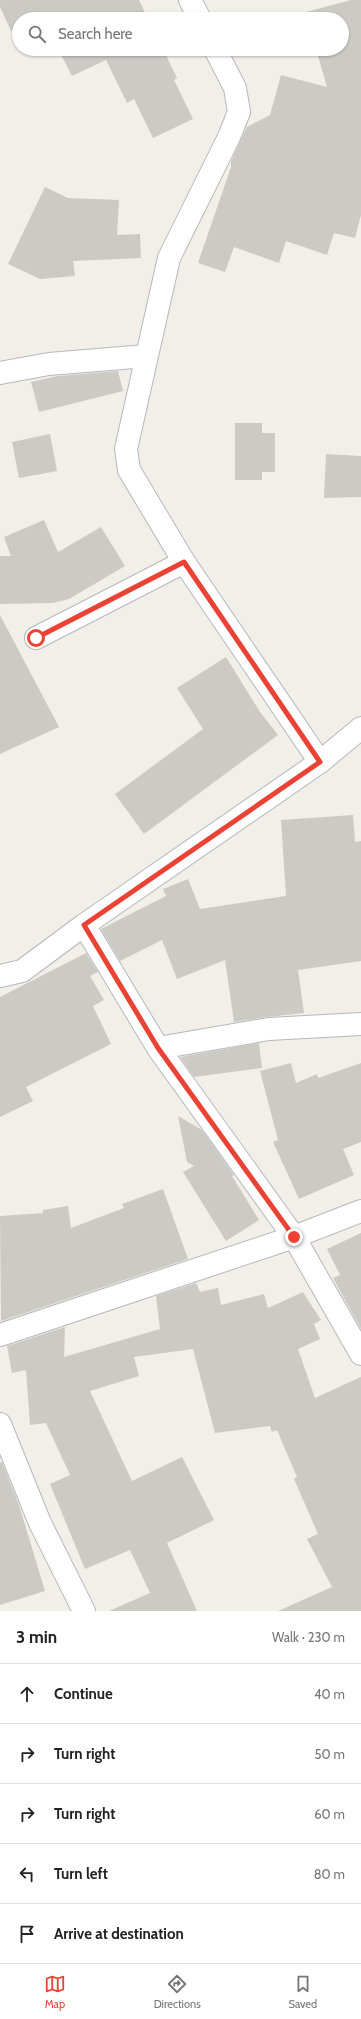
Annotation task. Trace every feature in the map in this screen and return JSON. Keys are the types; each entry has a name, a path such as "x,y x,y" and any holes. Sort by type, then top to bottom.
{"street":[{"path":"190,0 196,12"},
{"path":"219,56 236,88 239,112 229,137 169,258 126,449 129,470 184,562 320,762"},
{"path":"0,373 49,364 146,356"},
{"path":"36,638 184,562"},
{"path":"0,976 22,971 84,925 320,762 361,728"},
{"path":"84,925 158,1048 294,1237 361,1354"},
{"path":"158,1048 269,1029 361,1024"},
{"path":"0,1335 294,1237 361,1211"},
{"path":"0,1424 40,1523 84,1611"}],"building":[{"path":"0,0 139,0 145,12 12,12 11,31 0,7"},
{"path":"351,0 361,0 361,215 355,238 334,233 327,255 286,241 279,263 234,247 225,272 198,263 231,167 231,161 247,127 270,115 281,75 327,87 318,56 349,56 349,12 306,12"},
{"path":"62,56 166,56 177,78 174,80 193,119 153,138 134,99 127,103 106,60 72,76"},
{"path":"45,187 68,198 119,200 117,235 140,234 141,258 73,261 75,276 40,279 8,264"},
{"path":"118,371 123,391 39,412 31,382 58,376"},
{"path":"235,423 262,423 262,433 275,433 275,472 262,472 262,480 235,480"},
{"path":"50,434 57,471 19,478 12,442"},
{"path":"326,454 361,456 361,497 324,498"},
{"path":"44,520 58,552 101,527 125,566 69,599 53,603 0,604 0,556 11,556 4,537"},
{"path":"0,615 59,727 0,754"},
{"path":"226,657 260,712 278,735 144,834 115,794 203,729 177,688"},
{"path":"353,815 355,842 361,841 361,961 298,970 304,1013 234,1022 225,960 177,979 162,940 120,961 101,929 166,896 163,889 188,879 200,909 286,896 281,820"},
{"path":"86,953 98,972 90,976 104,1000 93,1006 111,1044 26,1087 33,1101 0,1117 0,997"},
{"path":"259,1043 262,1068 194,1077 180,1057"},
{"path":"291,1063 296,1083 317,1074 318,1078 361,1063 361,1142 343,1149 354,1175 299,1199 273,1142 278,1140 260,1071"},
{"path":"178,1116 202,1130 234,1175 232,1176 259,1220 226,1241 183,1172 194,1166 187,1162"},
{"path":"163,1189 188,1259 1,1321 0,1216 43,1213 43,1210 68,1206 71,1228 124,1208 122,1204"},
{"path":"361,1233 361,1329 333,1278 340,1275 327,1249"},
{"path":"196,1283 200,1292 218,1288 221,1305 264,1294 268,1308 303,1292 321,1320 314,1324 320,1339 298,1349 315,1398 361,1377 361,1611 278,1611 332,1587 307,1539 318,1534 294,1479 297,1477 277,1430 272,1432 270,1426 215,1433 193,1349 134,1357 139,1376 90,1391 132,1481 182,1457 214,1520 167,1543 197,1611 109,1611 150,1593 130,1550 85,1569 50,1484 70,1475 46,1423 30,1425 26,1370 12,1373 7,1346 65,1327 64,1357 160,1329 156,1296"},
{"path":"2,1462 19,1505 45,1591 0,1605 0,1463"}],"route":[{"path":"36,638 184,562 320,762 84,925 158,1048 294,1237"}]}
